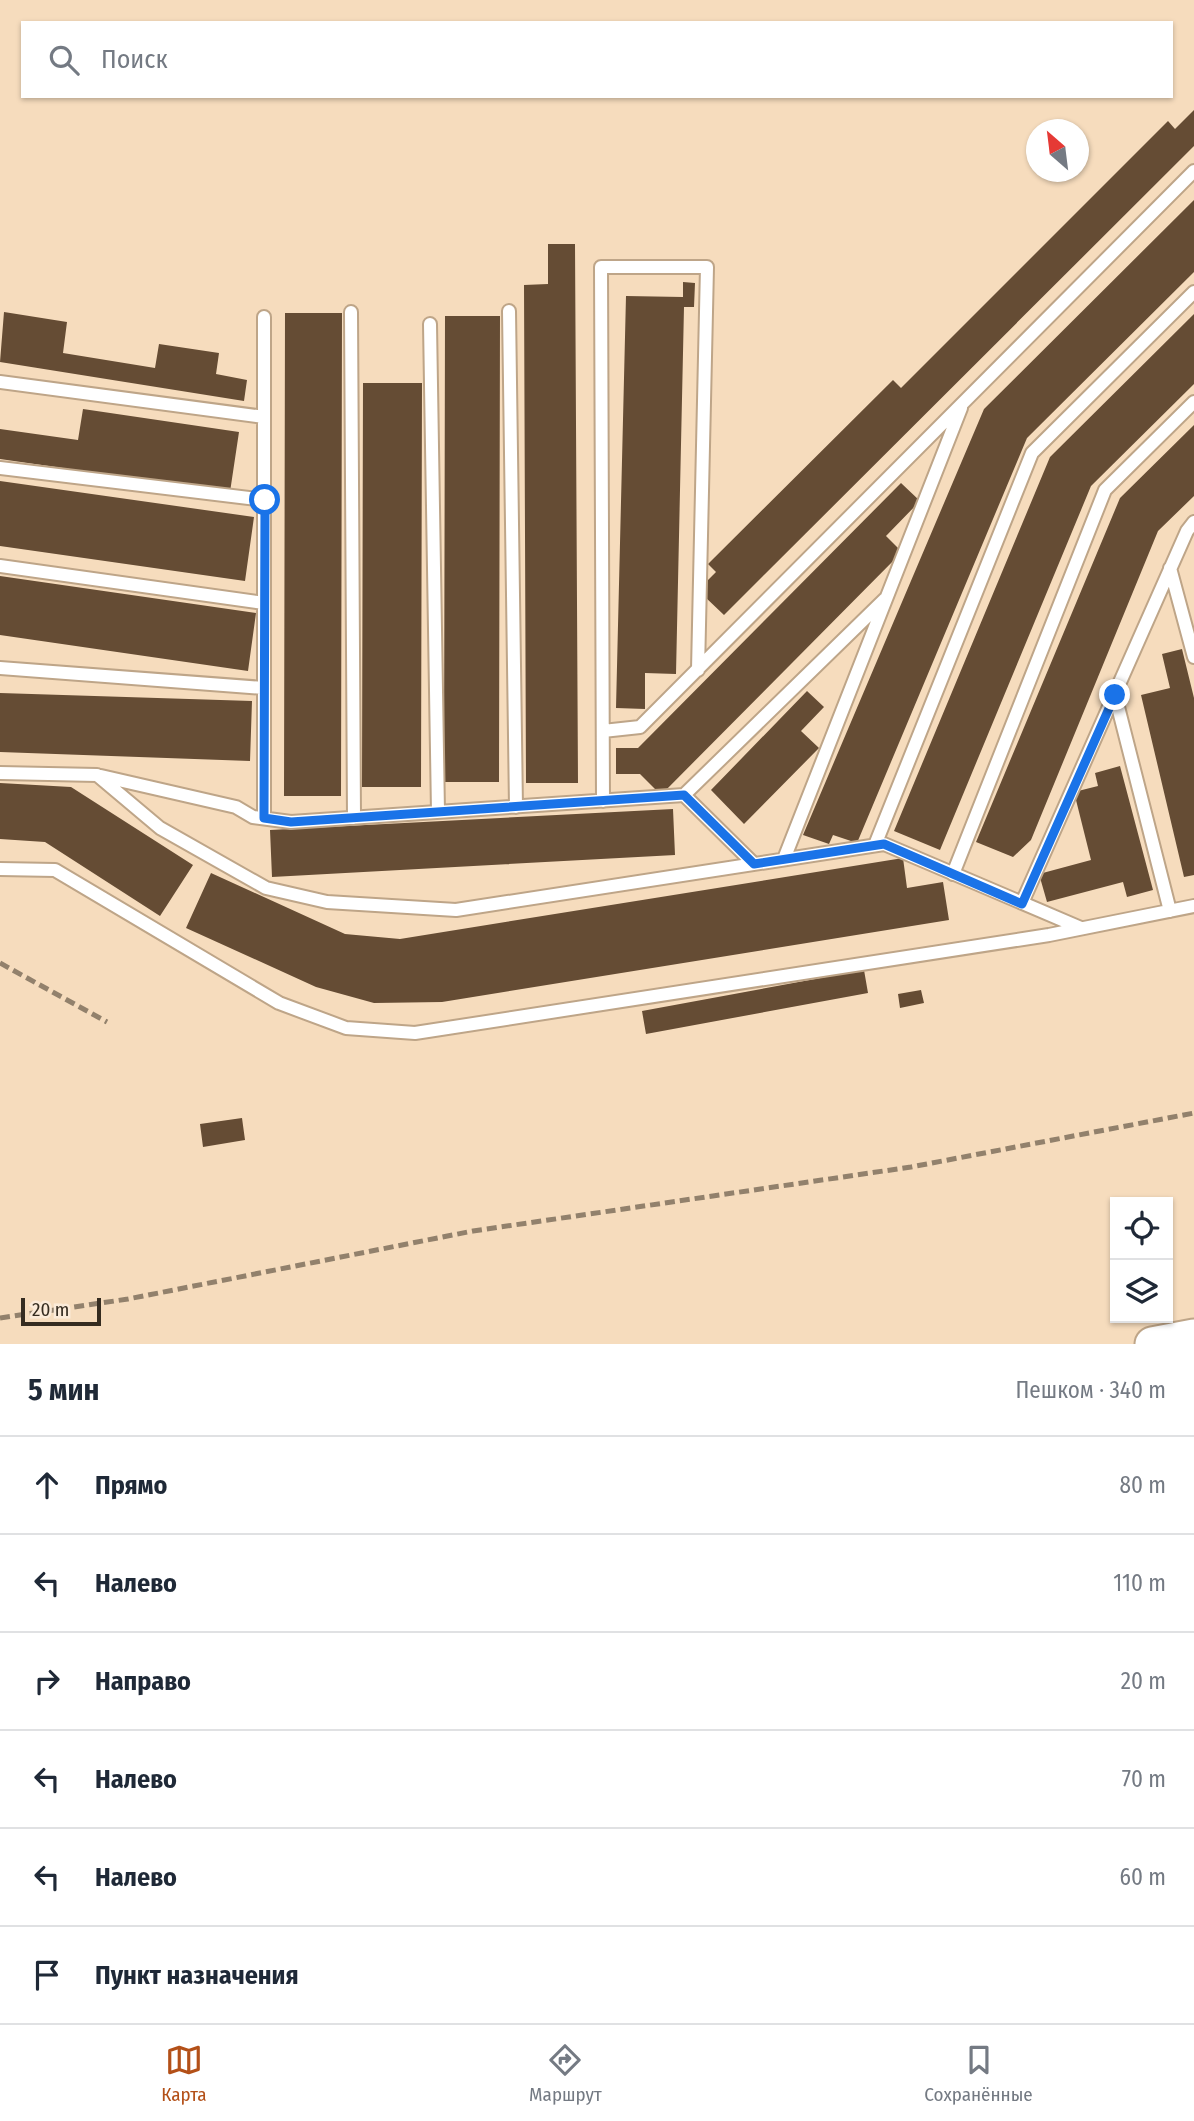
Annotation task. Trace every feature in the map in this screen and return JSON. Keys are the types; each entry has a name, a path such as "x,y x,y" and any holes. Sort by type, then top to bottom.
{"main road":[{"path":"1152,1344 1194,1336"}],"lane":[{"path":"603,731 640,727 1194,171"},
{"path":"603,801 601,267 707,267 698,670"},
{"path":"875,845 1032,453 1194,292"},
{"path":"509,311 516,807"},
{"path":"351,312 354,818"},
{"path":"264,317 264,818"},
{"path":"430,324 438,812"},
{"path":"0,382 264,418"},
{"path":"784,859 964,401"},
{"path":"953,874 1105,490 1194,402"},
{"path":"0,468 265,500"},
{"path":"1022,904 1170,568 1194,522"},
{"path":"0,566 264,603"},
{"path":"1170,568 1194,657"},
{"path":"0,773 97,775 236,807 253,817 291,822 684,795 887,596"},
{"path":"0,668 264,688"},
{"path":"1115,695 1170,911"},
{"path":"97,775 160,828 266,888 327,902 456,910 884,844 1081,929"},
{"path":"684,795 754,864"},
{"path":"0,869 55,870 279,1003 346,1028 415,1033 1081,929 1194,906"}],"building":[{"path":"1194,110 1194,146 724,615 704,596 707,581 716,572 708,564 893,380 901,388 1168,121 1175,129"},
{"path":"1194,200 1194,272 1027,438 857,843 833,835 829,844 803,835 984,409"},
{"path":"548,244 575,244 578,783 526,783 524,285 548,284"},
{"path":"683,282 695,283 694,307 684,307 676,674 645,673 645,709 616,708 626,296 683,297"},
{"path":"4,312 67,322 63,353 155,368 159,344 219,353 216,374 247,380 244,401 0,362"},
{"path":"285,313 342,313 341,796 284,796"},
{"path":"1194,314 1194,384 1091,486 940,850 894,831 1050,457"},
{"path":"445,316 500,316 499,782 444,782"},
{"path":"363,383 422,383 421,787 362,787"},
{"path":"83,409 239,432 230,492 0,459 0,429 78,440"},
{"path":"1194,425 1194,496 1158,531 1031,840 1013,857 976,842 1120,498"},
{"path":"0,481 254,517 245,581 0,546"},
{"path":"901,483 920,501 886,536 902,552 661,795 640,774 616,774 616,748 638,748"},
{"path":"0,576 256,613 248,671 0,635"},
{"path":"1182,649 1194,698 1194,875 1184,877 1141,695 1170,688 1162,654"},
{"path":"807,691 824,707 801,731 819,748 744,824 711,790"},
{"path":"0,693 252,701 250,761 0,752"},
{"path":"1120,766 1153,890 1127,897 1123,882 1047,902 1039,874 1091,860 1074,792 1098,786 1095,773"},
{"path":"0,783 71,787 193,865 160,916 45,842 0,839"},
{"path":"673,809 675,855 272,877 270,830"},
{"path":"903,858 907,888 943,882 949,920 442,1002 374,1003 316,987 186,928 211,873 345,934 400,939"},
{"path":"864,970 868,993 646,1034 642,1011"},
{"path":"921,990 924,1003 900,1008 898,994"},
{"path":"242,1118 245,1140 203,1147 200,1124"}],"railway":[{"path":"0,963 107,1022"},
{"path":"0,1318 128,1299 473,1231 911,1167 1194,1113"}],"route":[{"path":"265,500 264,818 291,822 684,795 754,864 884,844 1022,904 1115,695"}]}
